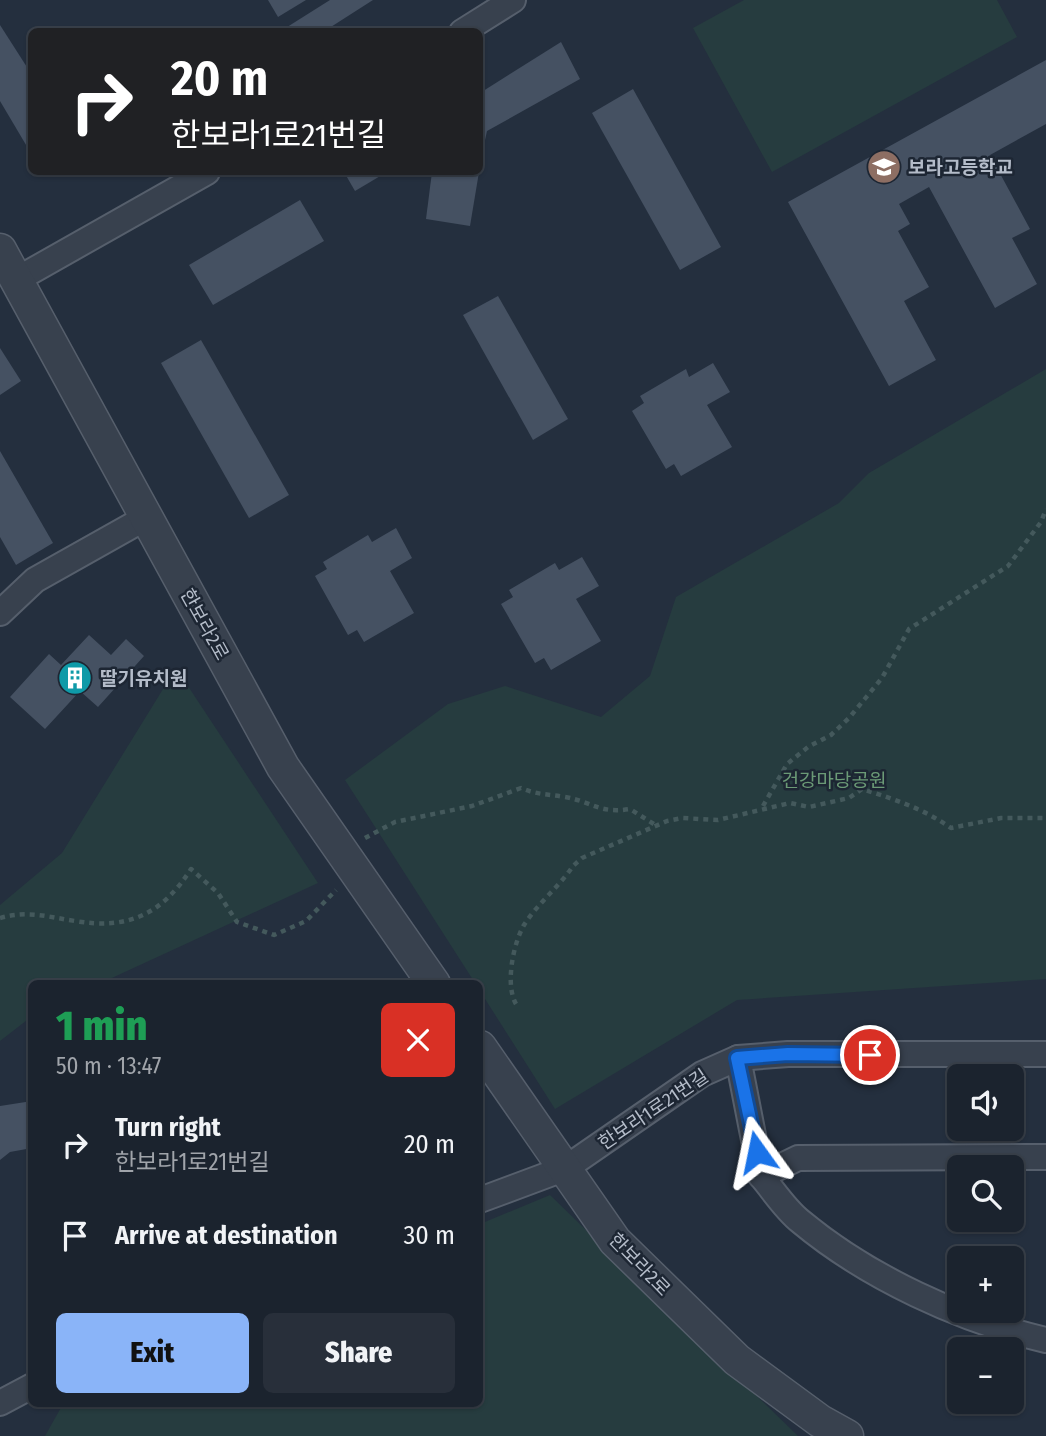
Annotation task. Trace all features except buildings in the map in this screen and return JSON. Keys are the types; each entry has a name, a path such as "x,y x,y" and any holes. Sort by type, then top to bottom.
{"street":[{"path":"468,28 513,0"},
{"path":"16,280 202,175"},
{"name":"한보라2로","path":"0,250 284,767 431,980"},
{"path":"0,613 35,580 146,517"},
{"name":"한보라2로","path":"483,1051 615,1241 737,1360 820,1421 847,1436"},
{"name":"한보라1로21번길","path":"483,1199 566,1168 702,1074 737,1058 788,1054 1046,1054"},
{"path":"737,1058 761,1176 798,1220 858,1261 951,1311 1046,1340"},
{"path":"761,1176 798,1158 1046,1157"},
{"path":"0,1403 28,1388"}],"path":[{"path":"763,807 787,764 808,747 831,735 882,678 909,629 1008,566 1041,523 1046,509"},
{"path":"516,1004 511,994 510,973 524,926 582,858 667,821 718,820 763,807 790,803 809,807 849,798 862,789 900,800 934,816 951,828 1001,818 1046,818"}],"green space":[{"path":"744,0 997,0 1017,37 772,172 693,28"},
{"name":"건강마당공원","path":"1046,369 1046,979 737,1000 555,1109 483,996 483,980 473,980 345,780 448,704 505,686 601,717 650,676 676,597 839,503 869,473"},
{"path":"176,668 318,883 108,980 28,980 28,1019 0,1041 0,905 62,853"},
{"path":"550,1195 798,1436 45,1436 61,1407 483,1407 483,1223"}],"place":[{"name":"보라고등학교","path":"884,167"},
{"name":"딸기유치원","path":"75,678"}],"route":[{"path":"757,1152 737,1058 788,1054 870,1055"}]}
